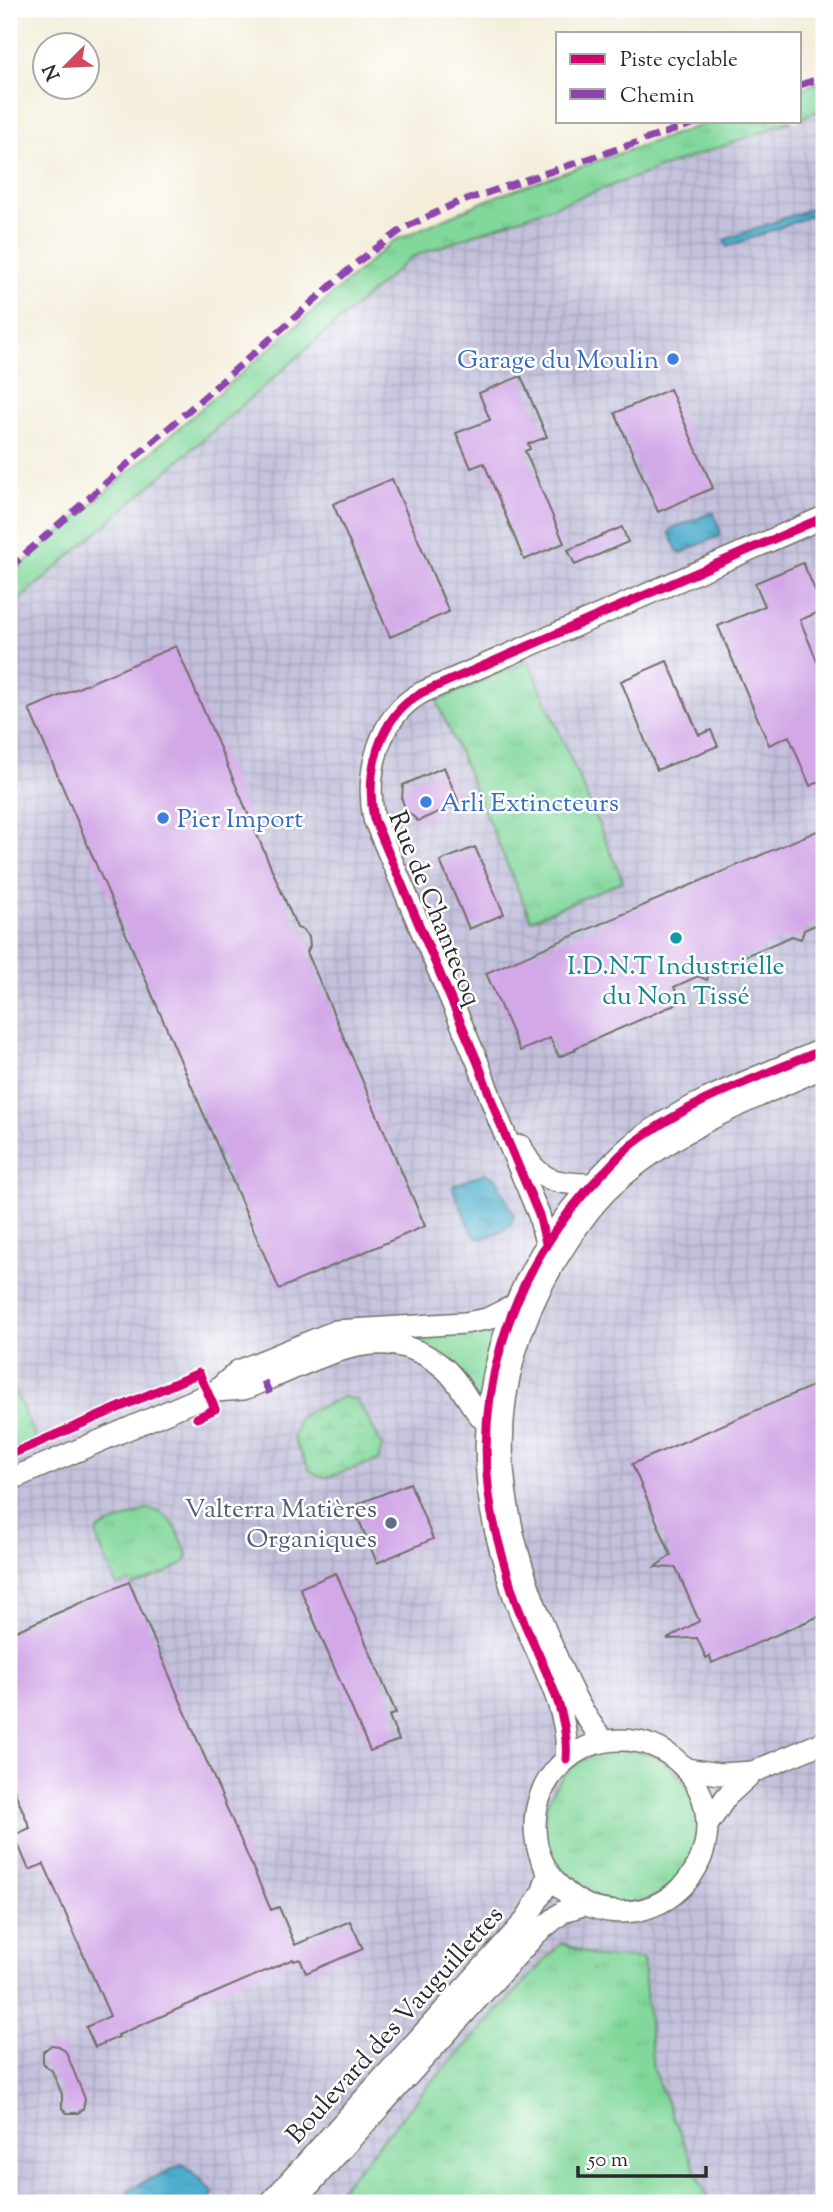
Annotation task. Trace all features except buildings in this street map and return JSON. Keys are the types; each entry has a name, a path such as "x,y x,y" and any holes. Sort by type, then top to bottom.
{"street":[{"name":"Rue de Chantecoq","path":"545,1244 538,1214 478,1063 374,819 370,801 373,763 380,743 391,723 411,699 431,688 824,517"},
{"path":"566,1759 563,1718 515,1599 493,1523 487,1473 487,1423 492,1380 513,1306 545,1244 592,1184 633,1143 680,1114 824,1049"},
{"path":"478,1063 530,1164 552,1180 566,1184 592,1184"},
{"path":"604,1741 586,1719 573,1695 531,1599 510,1532 502,1471 503,1419 516,1347 530,1309 561,1252 580,1223 612,1186 648,1156 687,1129 824,1068"},
{"path":"9,1480 216,1391 238,1371 336,1331 465,1323 487,1319 513,1306"},
{"path":"216,1391 245,1389 339,1350 364,1344 388,1343 411,1349 446,1369 487,1423"},
{"path":"634,1740 662,1750 686,1769 702,1794 708,1824 704,1853 690,1880 668,1900 641,1911 611,1913 583,1905 564,1892 548,1874 538,1851 534,1826 538,1801 548,1778 566,1759 583,1748 604,1741 634,1740"},
{"path":"708,1824 726,1797 754,1772 824,1742"},
{"path":"686,1769 720,1774 754,1772"},
{"name":"Boulevard des Vauguillettes","path":"270,2203 525,1921 543,1891 548,1874"},
{"name":"Boulevard des Vauguillettes","path":"293,2203 537,1933 564,1911 583,1905"}],"shaded area":[{"path":"824,109 824,2203 9,2203 9,609 412,257 789,122 802,122 802,117"}],"green space":[{"path":"824,80 824,109 802,117 802,88"},
{"path":"709,122 789,122 412,257 9,609 9,576 393,241 494,197"},
{"path":"529,661 623,881 531,920 437,701"},
{"path":"501,1323 482,1406 453,1367 334,1338"},
{"path":"9,1378 36,1440 9,1452"},
{"path":"343,1397 357,1400 382,1444 379,1460 325,1478 310,1471 293,1438 299,1416"},
{"path":"148,1509 163,1514 174,1525 187,1553 187,1559 170,1571 131,1587 129,1582 117,1587 97,1539 97,1530"},
{"path":"621,1750 650,1756 675,1773 692,1798 698,1827 692,1856 675,1881 650,1898 621,1904 592,1898 567,1881 550,1856 544,1827 550,1798 567,1773 592,1756"},
{"path":"561,1943 597,1957 643,1958 653,2070 710,2203 328,2203 431,2083"}],"water":[{"path":"824,204 824,211 727,247 724,240"},
{"path":"714,513 721,535 681,553 677,550 669,532 671,529"},
{"path":"485,1173 496,1178 514,1216 505,1229 480,1239 473,1234 453,1189 454,1185"},
{"path":"183,2164 212,2190 213,2195 206,2203 135,2203 128,2194 129,2189"}],"marked path":[{"path":"802,84 824,77"},
{"path":"9,568 359,261 404,228 454,204 698,122"},
{"path":"264,1381 272,1399"},
{"path":"224,2203 231,2195"}],"cycle path":[{"path":"546,1243 539,1215 478,1063 374,819 372,784 378,748 394,716 406,703 421,693 824,517"},
{"path":"566,1759 563,1718 513,1593 489,1497 486,1446 490,1396 501,1346 518,1298 541,1253 570,1211 630,1146 678,1114 824,1049"},
{"path":"9,1455 199,1373 215,1409 197,1418"}],"place":[{"name":"Garage du Moulin","path":"673,359"},
{"name":"Arli Extincteurs","path":"426,802"},
{"name":"Pier Import","path":"163,818"},
{"name":"I.D.N.T Industrielle du Non Tissé","path":"676,938"},
{"name":"Valterra Matières Organiques","path":"391,1523"}]}
